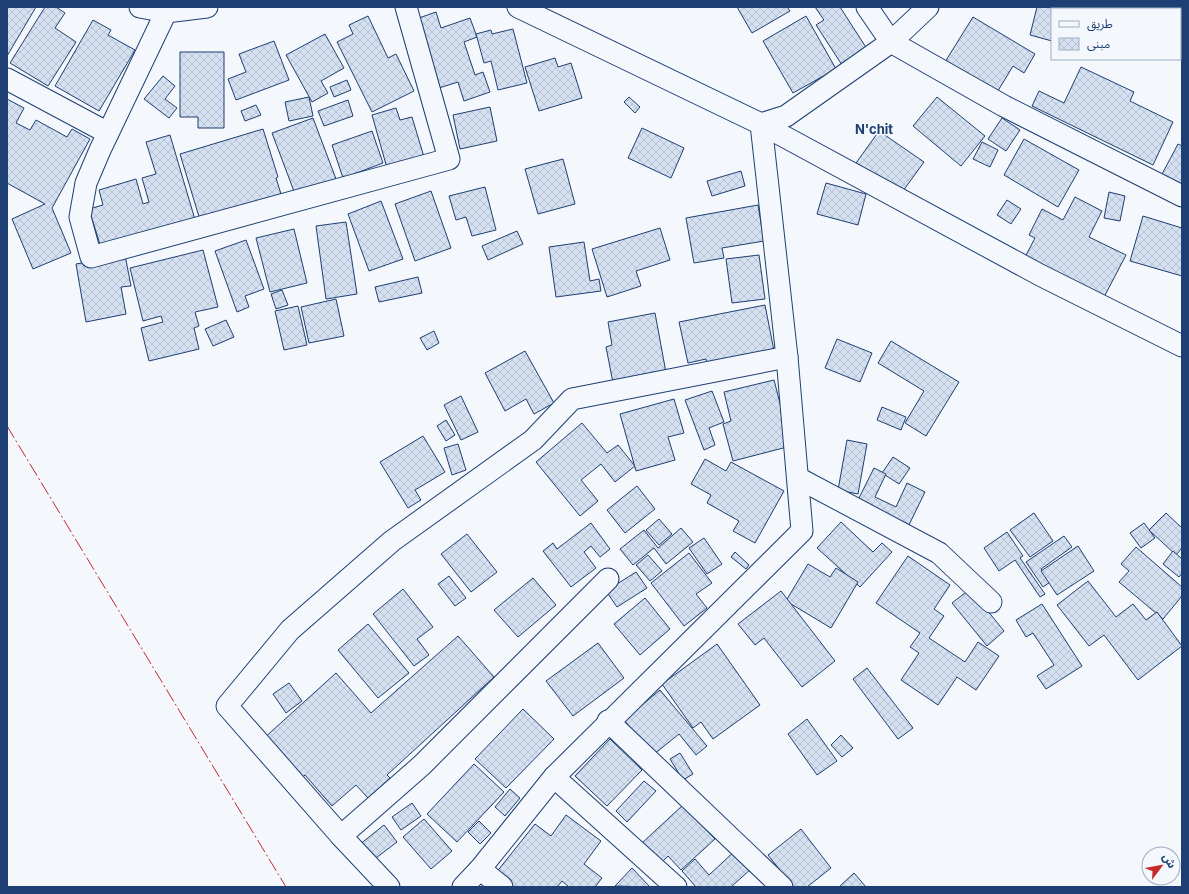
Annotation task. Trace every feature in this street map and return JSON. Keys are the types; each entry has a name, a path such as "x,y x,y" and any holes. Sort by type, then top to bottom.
{"street":[{"path":"140,7 166,12 207,7"},
{"path":"166,12 108,133 86,184 80,217 91,256 449,159 406,7"},
{"path":"518,7 761,124 1040,274 1182,346"},
{"path":"866,7 891,42 1004,106 1182,196"},
{"path":"761,124 786,116 891,42 928,7"},
{"path":"7,79 108,133"},
{"path":"463,887 480,870 554,776 802,531 787,356 761,124"},
{"path":"389,887 341,836 228,706 290,630 392,541 534,440 572,399 787,356"},
{"path":"798,478 939,553 991,602"},
{"path":"341,836 422,765 608,579"},
{"path":"608,722 782,887"},
{"path":"554,776 676,887"},
{"path":"480,870 502,887"}],"building":[{"path":"7,7 36,7 7,56"},
{"path":"45,7 56,7 65,13 55,28 76,42 48,86 10,63"},
{"path":"737,7 787,7 790,11 752,33"},
{"path":"815,7 840,7 869,52 844,68 816,25 824,20"},
{"path":"1037,7 1097,7 1051,8 1051,41 1030,35"},
{"path":"1129,7 1130,8 1104,8"},
{"path":"436,12 441,28 470,18 477,37 464,42 475,75 483,72 490,92 464,101 458,82 439,88 416,19"},
{"path":"368,16 388,58 396,54 414,91 372,112 337,42 353,34 349,25"},
{"path":"806,16 836,69 793,93 763,41"},
{"path":"973,17 1035,54 1024,73 1013,66 996,94 945,62"},
{"path":"93,20 111,30 108,35 135,50 99,111 55,86"},
{"path":"513,29 527,83 498,90 491,61 484,63 476,34 491,30 492,34"},
{"path":"325,34 344,68 321,81 328,93 312,102 286,55"},
{"path":"274,41 289,80 236,100 228,79 246,72 239,54"},
{"path":"180,52 224,52 224,128 198,128 198,117 180,117"},
{"path":"555,58 558,67 571,63 582,98 539,111 525,67"},
{"path":"1081,67 1134,92 1130,101 1173,122 1153,165 1032,106 1039,91 1064,103"},
{"path":"163,76 175,86 165,99 177,108 169,118 144,99"},
{"path":"347,80 351,90 334,97 330,87"},
{"path":"309,97 313,116 289,121 285,102"},
{"path":"629,97 640,107 635,113 624,102"},
{"path":"937,97 985,136 961,166 913,126"},
{"path":"7,99 24,108 16,123 30,130 36,120 67,137 72,129 90,139 52,208 71,253 33,269 12,219 45,204 7,183"},
{"path":"348,100 353,116 324,126 318,111"},
{"path":"256,105 261,115 245,121 241,111"},
{"path":"490,107 497,141 460,149 453,115"},
{"path":"396,108 400,120 412,117 424,157 387,168 372,115"},
{"path":"313,118 336,179 295,194 272,133"},
{"path":"1002,118 1020,130 1006,151 988,139"},
{"path":"642,128 684,148 671,178 628,158"},
{"path":"263,129 278,177 276,178 281,194 200,220 180,154"},
{"path":"372,131 383,163 343,178 332,145"},
{"path":"879,131 924,162 900,195 856,163"},
{"path":"170,135 196,223 102,251 89,209 103,205 99,190 136,179 143,204 149,202 142,178 156,174 146,142"},
{"path":"1024,139 1079,170 1058,207 1004,175"},
{"path":"982,142 998,150 990,167 973,159"},
{"path":"1178,144 1182,146 1182,188 1161,176"},
{"path":"563,159 575,204 538,214 525,169"},
{"path":"741,171 745,186 712,196 707,181"},
{"path":"826,183 866,194 858,225 817,214"},
{"path":"485,187 496,230 472,236 466,217 456,220 449,196"},
{"path":"431,191 451,248 415,261 395,204"},
{"path":"1109,192 1125,196 1120,221 1104,218"},
{"path":"1075,197 1102,211 1089,237 1126,255 1103,299 1024,259 1035,238 1029,235 1042,209 1063,220"},
{"path":"1007,200 1021,209 1011,224 997,215"},
{"path":"381,201 403,259 369,271 348,214"},
{"path":"758,205 764,241 722,248 724,258 694,263 686,218"},
{"path":"1143,216 1182,228 1182,276 1130,261"},
{"path":"346,222 357,294 326,299 316,226"},
{"path":"660,228 670,260 636,271 641,286 607,297 592,249"},
{"path":"294,229 307,283 270,292 256,238"},
{"path":"517,231 523,244 488,260 482,246"},
{"path":"246,240 264,289 245,296 249,307 237,312 215,251"},
{"path":"584,242 590,281 599,279 601,291 556,297 549,247"},
{"path":"203,250 218,307 195,312 199,326 194,328 199,349 149,361 141,328 163,322 161,316 143,321 130,268"},
{"path":"125,255 131,286 121,287 126,314 86,322 76,264"},
{"path":"759,255 765,299 732,303 726,259"},
{"path":"418,277 422,293 379,302 375,287"},
{"path":"282,290 288,305 276,309 271,294"},
{"path":"336,299 344,336 309,343 301,307"},
{"path":"765,305 775,356 708,369 706,359 688,363 679,322"},
{"path":"298,306 307,345 284,350 275,311"},
{"path":"655,313 667,378 614,388 606,347 612,345 608,322"},
{"path":"226,320 234,337 213,346 205,329"},
{"path":"434,331 439,343 427,350 420,338"},
{"path":"837,339 872,353 860,382 825,368"},
{"path":"891,341 959,382 926,436 905,423 924,391 878,363"},
{"path":"525,351 554,403 534,414 526,399 505,411 485,373"},
{"path":"774,380 791,446 733,461 723,424 731,421 724,392"},
{"path":"712,391 724,422 709,428 715,445 704,450 685,400"},
{"path":"461,396 478,432 461,440 444,405"},
{"path":"674,399 684,433 668,437 675,460 636,471 620,414"},
{"path":"882,407 906,417 901,430 877,420"},
{"path":"446,420 455,435 446,441 437,426"},
{"path":"582,423 607,453 618,445 635,466 615,482 601,464 581,480 598,501 580,516 536,462"},
{"path":"423,436 445,472 415,490 421,500 408,508 380,462"},
{"path":"847,440 867,444 858,494 838,490"},
{"path":"458,444 466,470 452,475 444,448"},
{"path":"893,457 910,468 899,484 882,473"},
{"path":"705,459 726,471 731,462 784,491 755,543 733,531 739,521 707,503 711,495 691,484"},
{"path":"874,468 886,474 875,497 896,507 907,483 925,492 907,529 856,504"},
{"path":"637,486 655,509 625,533 607,510"},
{"path":"1034,513 1053,541 1030,557 1010,530"},
{"path":"1166,513 1182,528 1182,548 1176,555 1149,530"},
{"path":"659,519 672,534 659,545 646,530"},
{"path":"841,522 873,552 882,543 892,552 860,587 817,548"},
{"path":"591,523 610,549 600,557 591,546 584,552 596,568 571,587 543,551 553,543 557,549"},
{"path":"1144,523 1155,538 1141,548 1130,533"},
{"path":"681,528 693,542 666,564 654,548 633,565 620,549 644,530 658,548"},
{"path":"1007,532 1023,556 1020,558 1045,594 1040,597 1015,560 999,571 984,548"},
{"path":"467,534 497,572 471,592 441,554"},
{"path":"1064,536 1072,547 1041,569 1050,582 1043,587 1026,562"},
{"path":"704,538 722,564 707,574 689,548"},
{"path":"1078,546 1094,571 1057,595 1041,571"},
{"path":"1136,547 1182,587 1182,596 1163,619 1119,582 1129,571 1121,564"},
{"path":"1173,551 1182,559 1182,573 1179,577 1163,564"},
{"path":"735,552 749,565 746,569 731,557"},
{"path":"689,553 712,583 696,594 707,608 684,626 651,583"},
{"path":"648,555 662,571 650,581 636,565"},
{"path":"908,556 950,585 934,609 944,616 929,638 965,662 978,642 999,656 976,690 957,677 938,705 901,680 919,653 910,647 920,633 876,603"},
{"path":"808,564 830,577 836,568 858,582 831,628 786,601"},
{"path":"636,572 647,588 617,607 606,591"},
{"path":"449,576 466,598 455,606 438,584"},
{"path":"533,578 556,605 518,637 494,610"},
{"path":"1088,581 1116,617 1133,604 1146,620 1157,612 1182,646 1138,680 1104,635 1089,646 1057,605"},
{"path":"403,589 433,627 417,639 429,655 414,666 373,614"},
{"path":"970,589 1004,631 987,646 952,603"},
{"path":"781,591 835,661 802,687 764,638 755,645 738,624"},
{"path":"645,598 670,629 640,655 614,624"},
{"path":"1042,604 1082,666 1046,689 1037,676 1054,665 1033,633 1026,637 1016,620"},
{"path":"368,624 409,673 378,698 338,650"},
{"path":"458,636 494,677 387,775 390,778 368,798 356,785 332,806 305,775 298,781 262,740 336,673 371,713"},
{"path":"598,643 624,678 573,716 546,681"},
{"path":"717,644 760,705 713,739 701,722 693,728 662,684"},
{"path":"867,668 913,728 898,739 853,679"},
{"path":"289,683 302,701 286,713 273,694"},
{"path":"660,690 707,746 696,755 679,734 653,755 624,720"},
{"path":"523,709 554,739 506,788 475,759"},
{"path":"807,719 837,761 817,775 788,734"},
{"path":"841,735 853,748 842,757 831,745"},
{"path":"610,739 642,770 607,806 575,776"},
{"path":"680,753 693,774 683,780 670,759"},
{"path":"474,764 504,792 457,842 427,814"},
{"path":"644,781 656,791 627,822 616,811"},
{"path":"510,789 520,798 505,816 495,807"},
{"path":"412,803 421,816 401,830 392,817"},
{"path":"683,805 715,839 681,870 668,856 661,863 642,843"},
{"path":"566,815 601,841 584,864 602,878 595,887 569,887 562,881 557,887 513,887 495,874 535,824 551,836"},
{"path":"424,819 452,851 431,869 403,837"},
{"path":"479,821 491,833 480,844 468,832"},
{"path":"384,825 397,842 372,861 359,845"},
{"path":"801,829 831,868 807,887 793,887 768,855"},
{"path":"736,850 752,868 731,887 696,887 682,871 695,859 709,875"},
{"path":"632,868 650,887 615,886"},
{"path":"854,873 866,887 839,887"}],"power":[{"path":"7,426 286,887"}],"district":[{"name":"N'chit","path":"874,129"}]}
